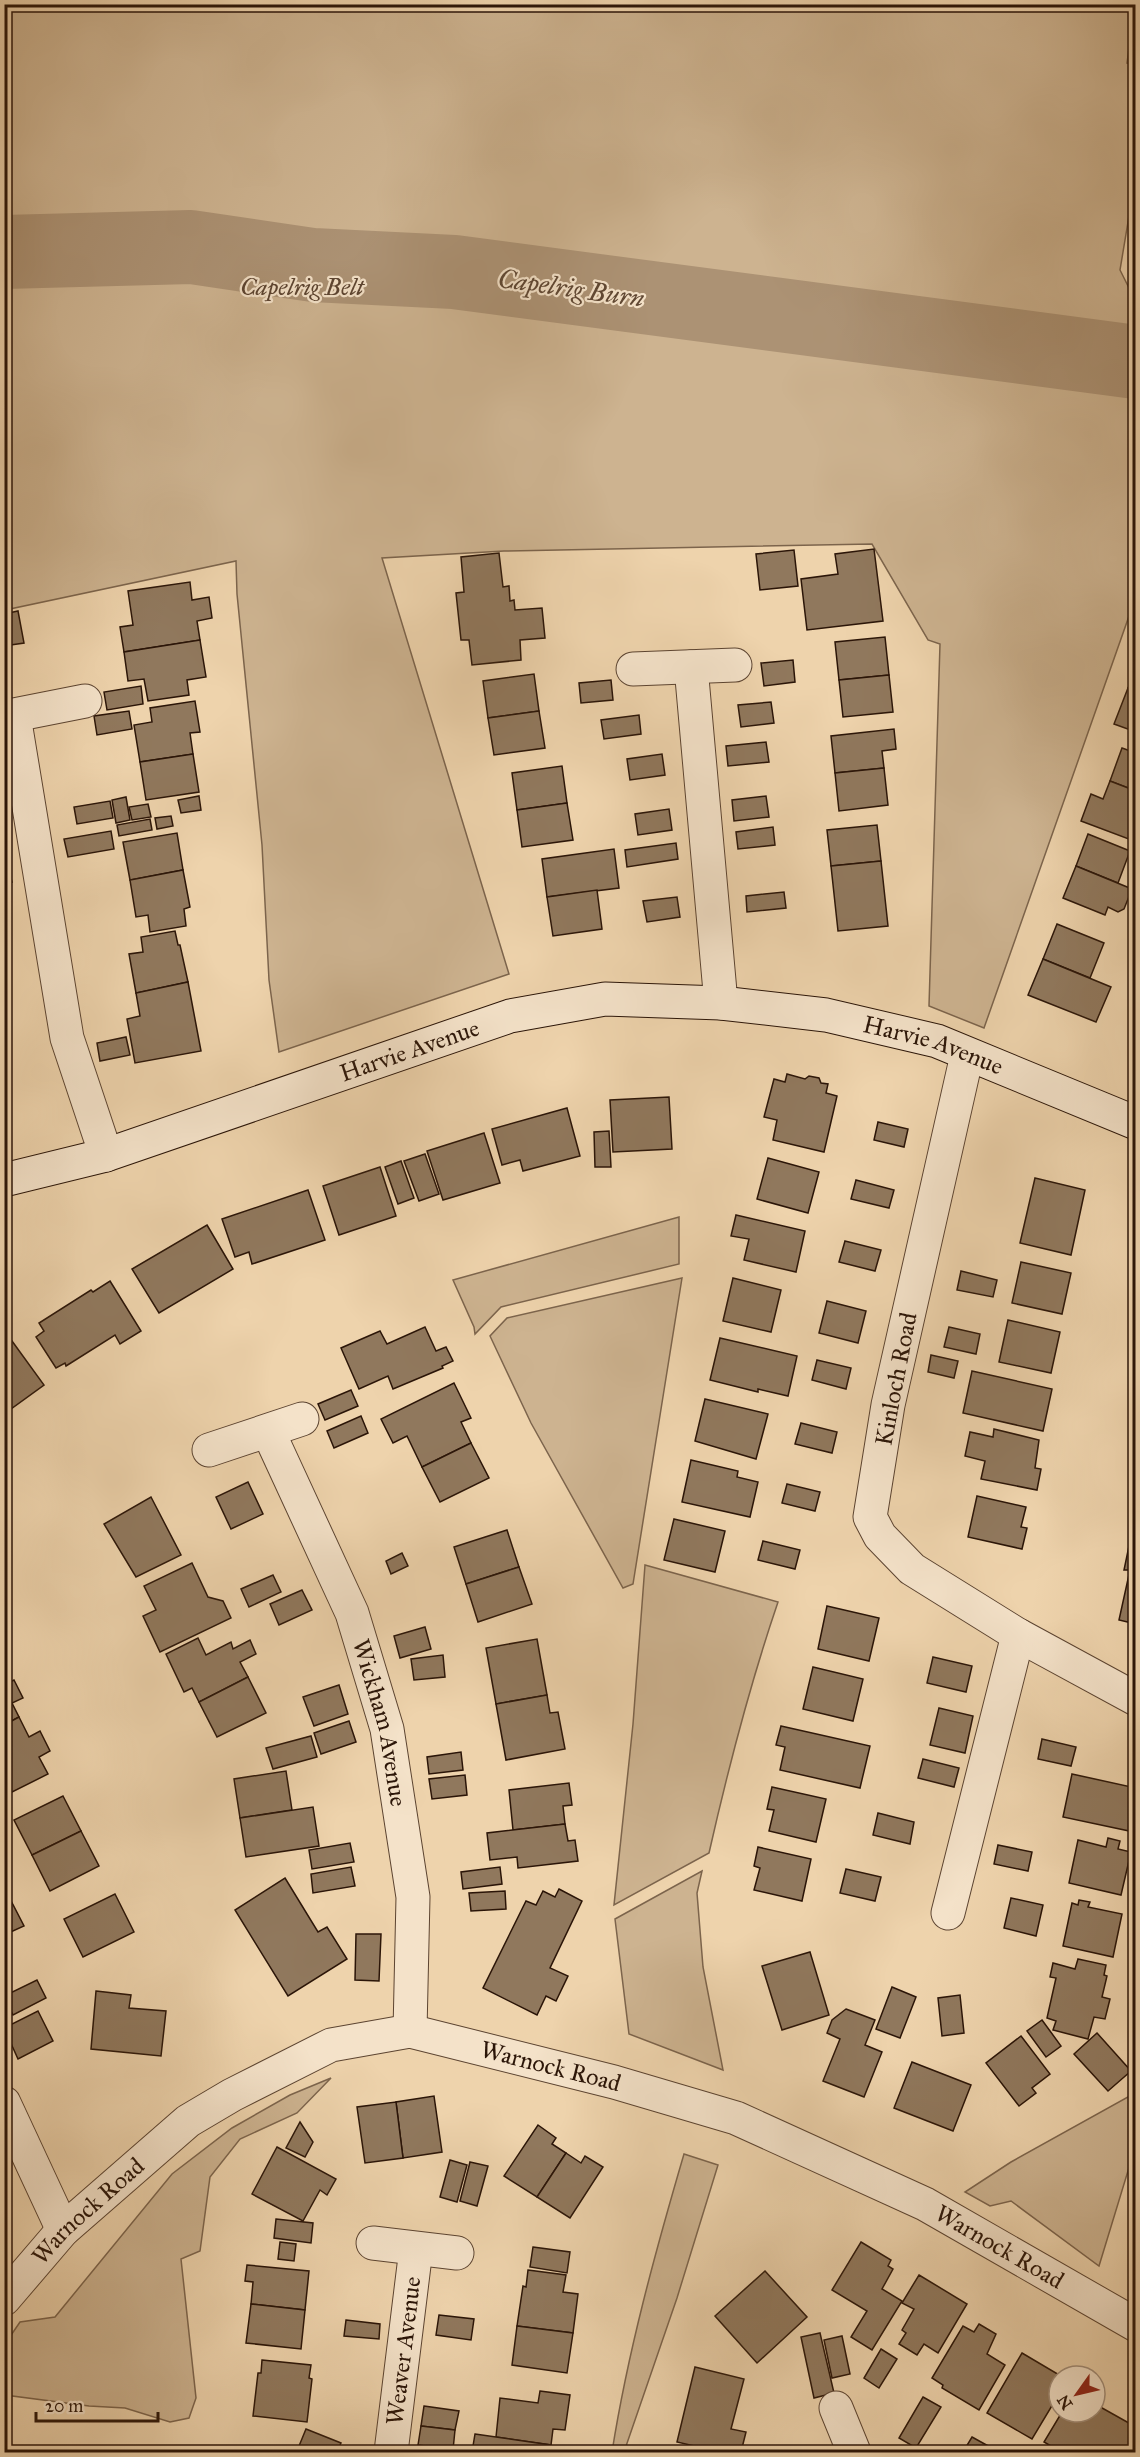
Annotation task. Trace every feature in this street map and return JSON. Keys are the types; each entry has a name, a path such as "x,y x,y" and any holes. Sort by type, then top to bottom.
{"street":[{"path":"633,669 735,665"},
{"path":"691,667 722,1003"},
{"path":"85,701 9,717 67,1038 106,1155"},
{"name":"Harvie Avenue","path":"4,1180 106,1155 510,1016 605,999 722,1003 826,1015 937,1041 1136,1123"},
{"name":"Kinloch Road","path":"967,1055 888,1405 870,1517 880,1536 912,1569 1018,1635 1136,1698"},
{"path":"209,1450 302,1419"},
{"name":"Wickham Avenue","path":"268,1431 352,1613 387,1729 413,1897 410,2031"},
{"path":"948,1913 1018,1635"},
{"name":"Warnock Road","path":"4,2298 63,2230 188,2121 232,2095 331,2045 410,2031 614,2082 736,2118 925,2204 1136,2325"},
{"path":"4,2103 63,2230"},
{"name":"Weaver Avenue","path":"373,2243 457,2253"},
{"name":"Weaver Avenue","path":"391,2452 416,2249"},
{"path":"836,2409 854,2452"}],"green space":[{"name":"Capelrig Belt","path":"5,4 1135,5 1127,63 1135,64 1135,180 1120,270 1136,302 1135,599 984,1028 929,1006 940,644 928,640 872,544 504,551 382,558 509,974 279,1052 269,980 262,845 237,594 236,561 5,610"},
{"path":"679,1217 679,1264 501,1307 475,1334 453,1280"},
{"path":"682,1278 633,1584 623,1588 531,1423 490,1336 507,1318"},
{"path":"645,1565 778,1602 740,1727 709,1853 614,1905 633,1724"},
{"path":"702,1871 697,1893 703,1967 723,2070 629,2034 615,1919"},
{"path":"331,2078 297,2113 240,2139 210,2177 200,2251 181,2259 196,2398 189,2418 170,2422 125,2408 89,2406 5,2395 5,2344 20,2322 55,2317 172,2174 232,2128 290,2095"},
{"path":"1135,2093 1135,2148 1099,2266 1011,2201 990,2206 965,2192 1011,2162"},
{"path":"684,2154 718,2165 677,2298 624,2452 612,2452 618,2414 643,2302"}],"building":[{"path":"874,549 883,621 807,630 801,579 838,574 835,554"},
{"path":"794,550 798,586 760,590 756,554"},
{"path":"499,553 503,587 509,586 510,601 514,600 515,610 542,608 545,638 520,640 521,660 472,665 469,640 461,640 456,593 464,592 461,557"},
{"path":"190,582 192,600 209,597 212,618 197,621 200,640 124,652 120,627 133,625 128,591"},
{"path":"18,611 24,643 4,646 4,614"},
{"path":"885,637 889,675 839,680 835,642"},
{"path":"200,640 206,677 187,680 189,695 148,701 144,679 128,681 124,652"},
{"path":"793,660 795,682 764,686 761,663"},
{"path":"1136,668 1136,691 1128,688"},
{"path":"534,674 539,711 488,718 483,681"},
{"path":"889,675 893,712 843,717 839,680"},
{"path":"611,680 613,700 581,703 579,683"},
{"path":"141,686 143,704 107,710 104,692"},
{"path":"1128,688 1136,691 1136,732 1114,724"},
{"path":"195,701 200,732 190,733 193,754 140,762 134,725 152,722 150,708"},
{"path":"771,702 774,723 741,727 738,705"},
{"path":"129,711 132,729 97,735 94,716"},
{"path":"539,711 545,748 494,755 488,718"},
{"path":"639,715 641,734 604,739 601,720"},
{"path":"894,729 896,749 882,751 884,768 835,773 831,736"},
{"path":"766,742 769,762 728,766 726,746"},
{"path":"1122,748 1136,753 1136,791 1110,781"},
{"path":"193,754 199,792 146,800 140,762"},
{"path":"662,754 665,775 630,780 627,759"},
{"path":"562,766 567,803 517,810 512,773"},
{"path":"884,768 888,805 839,811 835,773"},
{"path":"1110,781 1136,791 1134,841 1081,821 1091,794 1103,799"},
{"path":"199,796 201,810 181,813 178,800"},
{"path":"766,796 769,817 734,821 732,800"},
{"path":"126,797 130,820 116,823 112,800"},
{"path":"110,801 113,818 77,824 74,807"},
{"path":"567,803 573,840 522,847 517,810"},
{"path":"148,804 151,817 132,820 129,807"},
{"path":"669,809 672,830 638,835 635,814"},
{"path":"171,816 173,826 157,829 155,818"},
{"path":"150,819 152,830 119,836 117,825"},
{"path":"877,825 881,861 831,866 827,830"},
{"path":"773,827 775,845 738,849 736,832"},
{"path":"111,831 114,849 68,857 64,839"},
{"path":"177,833 183,870 130,880 123,842"},
{"path":"1088,834 1130,851 1118,883 1076,866"},
{"path":"676,843 678,859 627,867 625,850"},
{"path":"614,849 619,888 547,897 542,859"},
{"path":"4,851 12,882 4,883"},
{"path":"881,861 888,926 838,931 831,866"},
{"path":"1076,866 1132,889 1124,909 1118,912 1108,907 1105,915 1063,898"},
{"path":"183,870 190,907 184,909 186,926 150,932 148,915 136,917 130,880"},
{"path":"597,890 602,929 553,936 547,897"},
{"path":"784,892 786,908 747,912 746,896"},
{"path":"677,897 680,917 647,922 643,901"},
{"path":"1057,924 1104,943 1090,978 1043,959"},
{"path":"175,931 188,982 136,993 129,954 143,952 141,937"},
{"path":"1043,959 1111,987 1096,1022 1028,995"},
{"path":"188,982 201,1051 135,1063 127,1019 140,1016 136,993"},
{"path":"126,1037 130,1055 100,1061 97,1043"},
{"path":"787,1074 805,1079 809,1076 819,1078 821,1083 828,1084 826,1093 837,1096 824,1152 773,1140 777,1120 764,1117 774,1079 785,1082"},
{"path":"669,1097 672,1149 613,1152 610,1100"},
{"path":"567,1108 580,1156 523,1171 520,1160 502,1165 492,1129"},
{"path":"878,1122 908,1129 904,1147 874,1140"},
{"path":"609,1131 611,1167 595,1167 594,1132"},
{"path":"484,1133 500,1183 443,1200 427,1151"},
{"path":"425,1154 439,1194 419,1201 404,1161"},
{"path":"768,1158 819,1172 808,1213 757,1199"},
{"path":"401,1161 414,1198 398,1204 385,1167"},
{"path":"380,1167 396,1216 339,1235 323,1186"},
{"path":"1035,1178 1085,1190 1071,1255 1020,1243"},
{"path":"856,1180 894,1190 889,1208 851,1199"},
{"path":"308,1190 325,1240 252,1264 249,1252 235,1257 222,1219"},
{"path":"736,1215 805,1231 796,1272 744,1260 749,1239 731,1236"},
{"path":"207,1225 233,1269 159,1313 132,1269"},
{"path":"845,1241 881,1250 875,1271 839,1262"},
{"path":"1021,1262 1071,1273 1062,1314 1012,1303"},
{"path":"961,1271 997,1280 993,1297 957,1290"},
{"path":"733,1278 781,1290 771,1332 723,1321"},
{"path":"110,1281 141,1331 120,1344 115,1335 66,1366 65,1363 56,1368 36,1337 44,1331 39,1323 91,1290 93,1292"},
{"path":"827,1301 866,1311 858,1343 819,1333"},
{"path":"1008,1320 1060,1332 1051,1373 999,1362"},
{"path":"425,1327 436,1351 446,1347 453,1361 442,1366 443,1368 393,1389 388,1376 359,1389 341,1348 380,1331 387,1344"},
{"path":"949,1327 980,1334 976,1354 944,1347"},
{"path":"720,1338 797,1356 788,1396 758,1389 758,1392 710,1380"},
{"path":"12,1341 44,1385 4,1414 4,1346"},
{"path":"931,1355 958,1361 954,1378 928,1372"},
{"path":"817,1360 851,1368 846,1389 812,1380"},
{"path":"972,1371 1052,1389 1043,1431 963,1413"},
{"path":"454,1383 471,1418 461,1422 471,1443 422,1467 407,1436 393,1443 381,1419"},
{"path":"351,1390 358,1406 325,1420 318,1404"},
{"path":"705,1399 768,1414 756,1459 695,1441"},
{"path":"361,1416 368,1433 334,1448 327,1431"},
{"path":"801,1423 837,1432 832,1453 795,1444"},
{"path":"994,1429 1039,1440 1035,1468 1041,1469 1037,1490 981,1479 985,1461 965,1456 970,1432 993,1437"},
{"path":"471,1443 489,1478 440,1502 422,1467"},
{"path":"691,1460 738,1471 737,1477 758,1482 750,1517 682,1502"},
{"path":"248,1482 263,1514 231,1529 216,1497"},
{"path":"787,1484 820,1492 815,1511 782,1503"},
{"path":"977,1496 1026,1507 1021,1527 1027,1528 1022,1549 968,1537"},
{"path":"151,1497 181,1555 136,1577 104,1524"},
{"path":"674,1519 725,1531 715,1572 664,1560"},
{"path":"507,1530 519,1567 466,1584 454,1547"},
{"path":"763,1541 800,1550 795,1569 758,1560"},
{"path":"1130,1541 1136,1542 1136,1624 1119,1620 1130,1570 1124,1570"},
{"path":"402,1553 408,1566 391,1574 386,1561"},
{"path":"192,1563 208,1597 223,1601 231,1618 160,1652 143,1616 156,1610 144,1586"},
{"path":"519,1567 532,1604 478,1622 466,1584"},
{"path":"273,1575 281,1592 249,1607 241,1589"},
{"path":"302,1590 312,1610 279,1625 270,1604"},
{"path":"827,1606 879,1618 869,1661 818,1649"},
{"path":"425,1627 431,1649 400,1658 394,1636"},
{"path":"198,1638 206,1655 231,1642 233,1649 250,1640 256,1654 240,1662 248,1677 199,1702 192,1688 184,1692 166,1654"},
{"path":"537,1639 547,1695 496,1704 486,1648"},
{"path":"443,1655 445,1677 414,1680 411,1659"},
{"path":"933,1657 972,1666 966,1692 927,1683"},
{"path":"813,1667 863,1679 853,1721 803,1709"},
{"path":"248,1677 266,1713 217,1737 199,1702"},
{"path":"14,1680 23,1698 12,1703 19,1717 4,1725 4,1685"},
{"path":"339,1685 348,1714 314,1726 303,1697"},
{"path":"547,1695 550,1713 558,1712 565,1749 506,1760 496,1704"},
{"path":"939,1708 973,1716 965,1753 930,1745"},
{"path":"19,1717 29,1737 40,1731 50,1751 39,1757 48,1774 4,1796 4,1725"},
{"path":"349,1721 356,1742 321,1754 314,1733"},
{"path":"781,1726 870,1746 860,1788 780,1770 785,1747 776,1745"},
{"path":"311,1736 317,1757 273,1769 266,1748"},
{"path":"1042,1739 1076,1747 1071,1766 1038,1759"},
{"path":"461,1752 463,1770 429,1774 427,1757"},
{"path":"923,1759 959,1768 954,1787 918,1778"},
{"path":"286,1771 292,1810 240,1818 234,1779"},
{"path":"1072,1774 1136,1788 1134,1832 1063,1817"},
{"path":"465,1775 467,1795 432,1799 429,1779"},
{"path":"569,1783 572,1805 563,1806 565,1824 513,1830 509,1790"},
{"path":"772,1787 826,1799 816,1842 769,1831 774,1810 767,1809"},
{"path":"63,1796 81,1831 32,1855 14,1820"},
{"path":"313,1807 319,1846 246,1857 240,1818"},
{"path":"878,1813 914,1822 910,1844 873,1835"},
{"path":"565,1824 568,1841 575,1840 578,1861 518,1868 517,1857 490,1860 487,1833"},
{"path":"81,1831 99,1866 50,1891 32,1855"},
{"path":"1108,1838 1120,1841 1118,1849 1131,1852 1121,1895 1069,1883 1078,1840 1106,1847"},
{"path":"350,1843 354,1862 312,1869 309,1850"},
{"path":"998,1845 1032,1852 1028,1871 994,1864"},
{"path":"758,1847 811,1859 802,1901 754,1890 760,1868 754,1866"},
{"path":"351,1867 355,1886 313,1893 311,1874"},
{"path":"500,1867 502,1884 463,1889 461,1872"},
{"path":"846,1869 881,1877 875,1901 840,1893"},
{"path":"285,1878 318,1932 327,1927 347,1959 288,1996 235,1910"},
{"path":"559,1889 582,1901 550,1968 568,1976 556,2001 546,1996 537,2015 483,1988 526,1901 536,1905 543,1891 555,1897"},
{"path":"505,1891 506,1909 471,1911 469,1893"},
{"path":"7,1893 24,1926 4,1935 4,1894"},
{"path":"115,1894 134,1932 83,1957 64,1919"},
{"path":"1011,1898 1043,1905 1036,1936 1004,1928"},
{"path":"1079,1900 1090,1902 1088,1907 1122,1914 1113,1957 1063,1946 1072,1903 1078,1905"},
{"path":"356,1934 381,1934 379,1981 355,1980"},
{"path":"810,1952 829,2015 782,2030 762,1966"},
{"path":"1078,1959 1106,1965 1104,1975 1107,1976 1102,1997 1110,1999 1105,2019 1094,2017 1088,2039 1053,2030 1056,2021 1047,2018 1056,1978 1050,1977 1053,1963 1075,1969"},
{"path":"37,1980 46,1998 13,2015 4,1996"},
{"path":"892,1987 916,1997 900,2038 876,2029"},
{"path":"96,1991 131,1995 129,2008 166,2011 161,2056 91,2049"},
{"path":"960,1995 964,2033 942,2036 938,1998"},
{"path":"846,2009 875,2020 865,2045 882,2052 864,2097 823,2081 840,2039 827,2033 832,2020"},
{"path":"38,2011 53,2041 18,2059 4,2028"},
{"path":"1042,2020 1061,2046 1046,2057 1027,2031"},
{"path":"1097,2033 1131,2071 1108,2091 1074,2054"},
{"path":"1021,2036 1050,2074 1032,2088 1036,2093 1019,2106 986,2063"},
{"path":"912,2062 971,2085 953,2131 894,2108"},
{"path":"434,2096 442,2152 403,2158 396,2102"},
{"path":"396,2102 403,2158 365,2163 357,2107"},
{"path":"300,2122 313,2142 305,2157 286,2148"},
{"path":"538,2125 556,2138 552,2144 566,2153 537,2197 504,2176"},
{"path":"277,2147 336,2179 327,2195 320,2190 303,2221 252,2194"},
{"path":"566,2153 581,2163 585,2156 603,2167 570,2218 537,2197"},
{"path":"450,2160 467,2165 457,2202 440,2197"},
{"path":"470,2162 488,2166 477,2206 460,2201"},
{"path":"276,2219 313,2223 311,2243 274,2238"},
{"path":"280,2242 296,2244 294,2261 278,2259"},
{"path":"861,2242 891,2260 888,2266 893,2269 882,2289 902,2301 872,2350 851,2337 867,2311 832,2290"},
{"path":"533,2247 570,2252 567,2273 530,2267"},
{"path":"247,2265 309,2271 305,2310 251,2304 253,2282 245,2281"},
{"path":"528,2270 566,2275 563,2292 578,2294 573,2333 517,2326 523,2286 526,2287"},
{"path":"765,2271 807,2317 757,2363 715,2316"},
{"path":"919,2275 967,2304 938,2353 924,2344 917,2355 899,2344 906,2333 902,2330 914,2309 902,2303"},
{"path":"251,2304 305,2310 301,2349 246,2343"},
{"path":"439,2315 474,2319 471,2340 436,2335"},
{"path":"346,2320 380,2324 379,2339 344,2336"},
{"path":"979,2324 996,2334 987,2354 1005,2365 979,2410 942,2388 943,2385 932,2378 963,2326 974,2332"},
{"path":"517,2326 573,2333 567,2373 512,2365"},
{"path":"820,2333 834,2393 814,2398 801,2337"},
{"path":"842,2336 850,2374 832,2378 824,2340"},
{"path":"881,2349 897,2359 879,2388 864,2378"},
{"path":"1022,2353 1047,2368 1047,2414 1032,2439 987,2413"},
{"path":"262,2360 311,2365 309,2378 312,2379 307,2422 253,2416 258,2373 261,2373"},
{"path":"695,2367 744,2379 731,2429 746,2432 741,2452 720,2452 677,2442"},
{"path":"540,2391 570,2395 565,2430 553,2429 551,2445 496,2437 500,2398 538,2403"},
{"path":"923,2397 941,2407 916,2448 899,2438"},
{"path":"424,2406 459,2411 455,2430 421,2426"},
{"path":"1107,2411 1136,2427 1136,2444 1131,2452 1061,2452 1044,2442 1055,2424 1107,2424"},
{"path":"421,2426 455,2430 453,2450 418,2445"},
{"path":"306,2429 341,2443 337,2452 315,2452 299,2446"},
{"path":"475,2434 551,2445 550,2452 472,2452"},
{"path":"972,2437 992,2448 989,2452 963,2452"}],"waterway":[{"name":"Capelrig Burn","path":"4,252 191,247 313,265 454,272 1136,362"}]}
